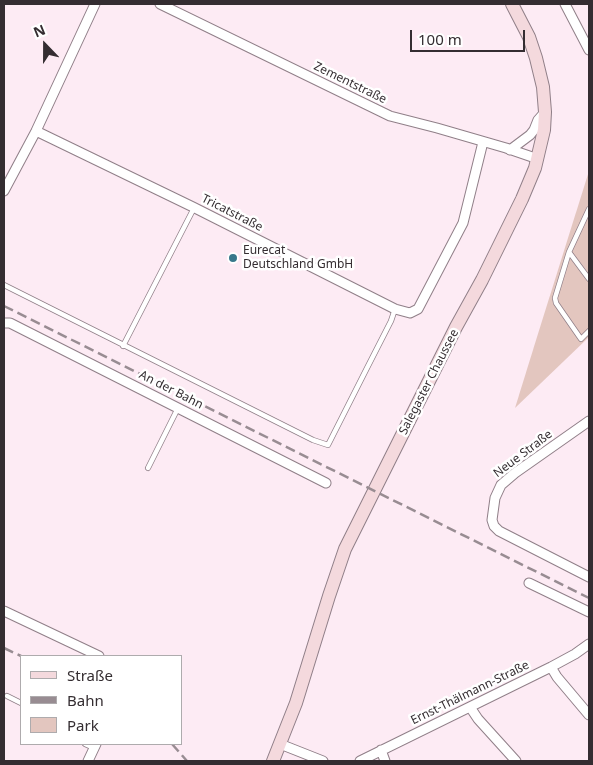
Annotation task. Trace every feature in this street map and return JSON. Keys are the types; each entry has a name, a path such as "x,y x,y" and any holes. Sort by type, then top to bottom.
{"main road":[{"name":"Salegaster Chaussee","path":"272,761 296,703 329,596 346,549 522,199 538,160 544,130 543,87 529,37 512,4"}],"street":[{"path":"4,191 36,131 95,4"},
{"name":"Zementstraße","path":"160,4 390,116 437,128 538,160"},
{"path":"565,4 589,50"},
{"path":"510,150 530,135 545,112"},
{"name":"Tricatstraße","path":"36,131 395,309 410,313 418,309 463,223 483,142"},
{"name":"An der Bahn","path":"4,323 10,323 326,483"},
{"name":"Neue Straße","path":"589,421 501,485 495,498 492,520 494,526 499,531 589,577"},
{"path":"529,583 589,612"},
{"path":"4,611 97,655"},
{"name":"Ernst-Thälmann-Straße","path":"360,761 551,667 589,644"},
{"path":"551,667 557,678 589,715"},
{"path":"470,707 478,719 516,761"},
{"path":"280,744 318,760"},
{"path":"88,761 95,746"},
{"path":"381,750 385,761"}],"lane":[{"path":"124,346 194,208"},
{"path":"589,209 570,252 555,298 556,303 581,339 589,331"},
{"path":"570,252 589,279"},
{"path":"4,285 313,440 328,445 391,321 395,309"},
{"path":"148,468 178,408"},
{"path":"7,696 20,702"}],"green space":[{"path":"589,171 589,337 515,408 537,337"}],"railway":[{"path":"4,306 589,598"},
{"path":"4,648 20,656"},
{"path":"173,745 187,761"}],"place":[{"name":"Eurecat Deutschland GmbH","path":"233,258"}]}
